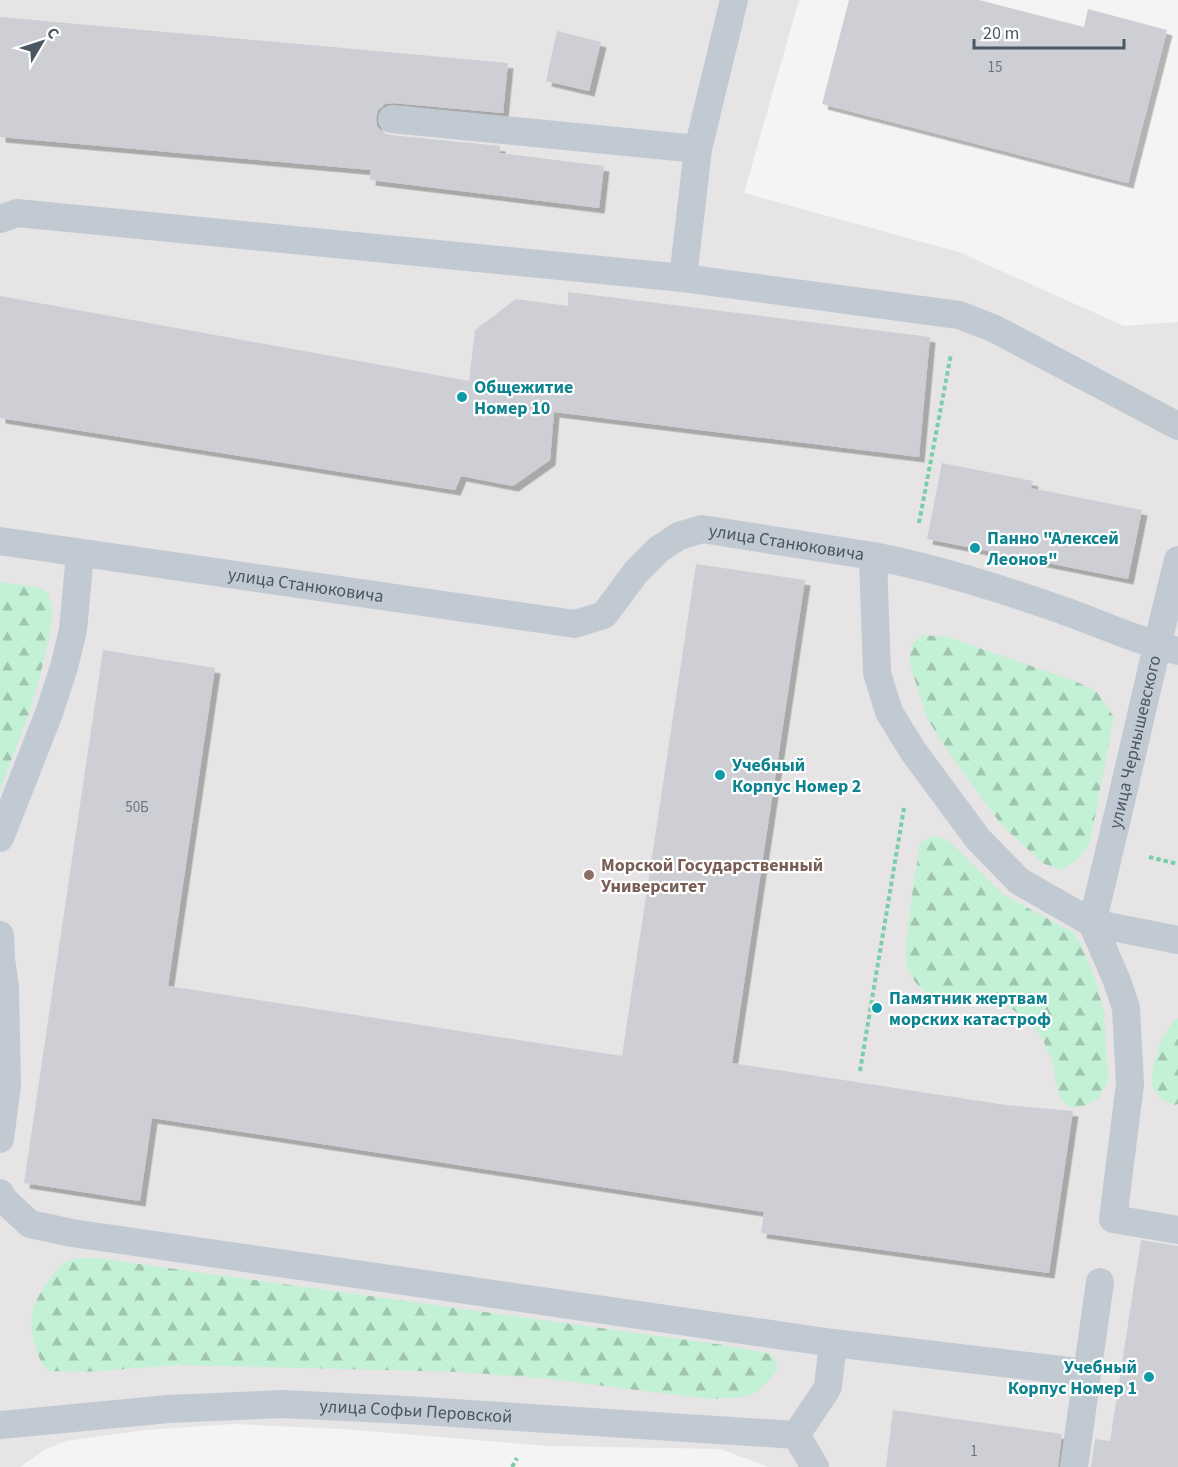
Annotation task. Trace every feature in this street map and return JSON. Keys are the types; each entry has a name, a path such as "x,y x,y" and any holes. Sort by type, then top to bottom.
{"lane":[{"path":"683,278 698,149 734,0"},
{"path":"393,118 698,149"},
{"path":"0,219 17,213 683,278 959,315 995,329 1178,426"},
{"name":"улица Станюковича","path":"0,542 574,624 604,615 636,572 659,549 679,536 702,529 873,556 877,673 889,712 913,751 978,839 1019,881 1092,923 1178,940"},
{"path":"0,838 49,713 64,668 73,630 80,554"},
{"path":"873,556 970,580 1167,648"},
{"name":"улица Чернышевского","path":"1092,923 1110,849 1167,648 1178,560"},
{"path":"1092,923 1118,981 1126,1008 1130,1083 1111,1227 1178,1230"},
{"path":"0,935 5,987 7,1085 0,1138"},
{"path":"0,1193 4,1200 30,1224 72,1233 833,1343 1087,1372"},
{"path":"1074,1467 1100,1282"},
{"path":"815,1467 796,1435 828,1386 833,1343"},
{"name":"улица Софьи Перовской","path":"0,1425 168,1409 283,1404 418,1410 796,1435"}],"path":[{"path":"924,497 959,315"},
{"path":"860,1071 913,751"}],"shaded area":[{"name":"Морской Государственный Университет","path":"0,0 799,0 744,193 959,252 1124,326 1178,322 1178,1467 769,1467 720,1449 549,1446 341,1429 233,1424 146,1430 66,1441 44,1450 20,1467 0,1467"}],"green space":[{"path":"0,582 37,587 48,593 52,607 51,628 29,714 0,789"},
{"path":"923,635 948,637 1077,682 1097,692 1114,717 1090,842 1079,858 1062,870 1042,863 1000,823 949,753 927,718 909,661 912,644"},
{"path":"936,836 950,842 1004,895 1074,933 1083,948 1096,982 1104,1012 1108,1081 1099,1098 1082,1107 1069,1107 1059,1096 1052,1061 1043,1040 1029,1020 1007,1006 986,999 934,999 911,976 906,947 920,843"},
{"path":"1178,1018 1178,1104 1175,1105 1161,1099 1152,1085 1153,1067 1159,1045 1174,1020"},
{"path":"103,1259 723,1345 770,1354 775,1359 778,1369 757,1392 743,1397 709,1399 541,1378 460,1372 179,1365 84,1372 48,1371 38,1355 32,1330 31,1318 37,1299 46,1283 58,1269 70,1260"}],"building":[{"path":"849,0 979,0 1084,27 1088,9 1167,30 1128,183 822,104"},
{"path":"0,17 508,63 503,113 393,103 385,104 378,110 377,126 383,133 390,135 500,146 500,153 604,166 599,208 370,180 371,170 0,137"},
{"path":"557,31 601,42 589,91 546,81"},
{"name":"Общежитие Номер 10","path":"568,292 930,337 919,457 554,412 550,460 513,486 461,476 455,490 0,418 0,296 469,381 475,330 516,299 568,306"},
{"path":"942,463 1033,481 1031,488 1142,510 1128,579 927,539"},
{"name":"Учебный Корпус Номер 2","path":"696,564 805,580 732,1063 1006,1105 1073,1111 1049,1273 761,1233 764,1212 152,1118 140,1201 24,1183 103,650 215,668 168,986 622,1056"},
{"name":"Учебный Корпус Номер 1","path":"1141,1240 1178,1246 1178,1467 1091,1467 1095,1439 1110,1441"},
{"path":"893,1410 1062,1434 1058,1467 886,1467"}],"place":[{"name":"Общежитие Номер 10","path":"462,397"},
{"name":"Панно \"Алексей Леонов\"","path":"975,548"},
{"name":"Учебный Корпус Номер 2","path":"720,775"},
{"name":"Морской Государственный Университет","path":"589,875"},
{"name":"Памятник жертвам морских катастроф","path":"877,1008"},
{"name":"Учебный Корпус Номер 1","path":"1149,1377"}]}
